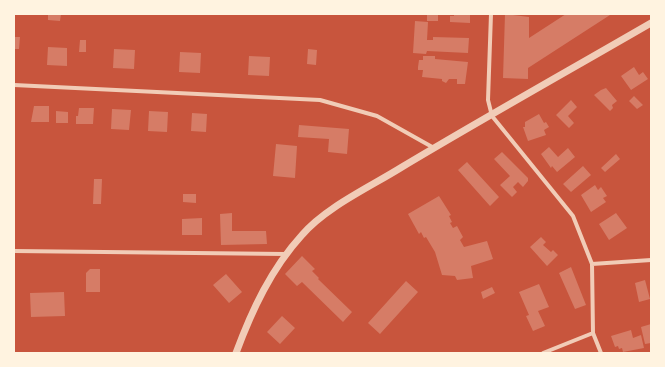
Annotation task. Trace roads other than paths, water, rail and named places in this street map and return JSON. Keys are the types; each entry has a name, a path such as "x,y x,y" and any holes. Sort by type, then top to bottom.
{"street":[{"path":"490,14 488,100 492,116 573,216 592,264 593,333 601,353"},
{"path":"236,353 248,322 264,288 286,254 303,233 328,213 434,148 492,116 651,23"},
{"path":"14,85 320,100 377,116 434,148"},
{"path":"14,251 286,254"},
{"path":"592,264 651,260"},
{"path":"543,353 593,333"}]}
